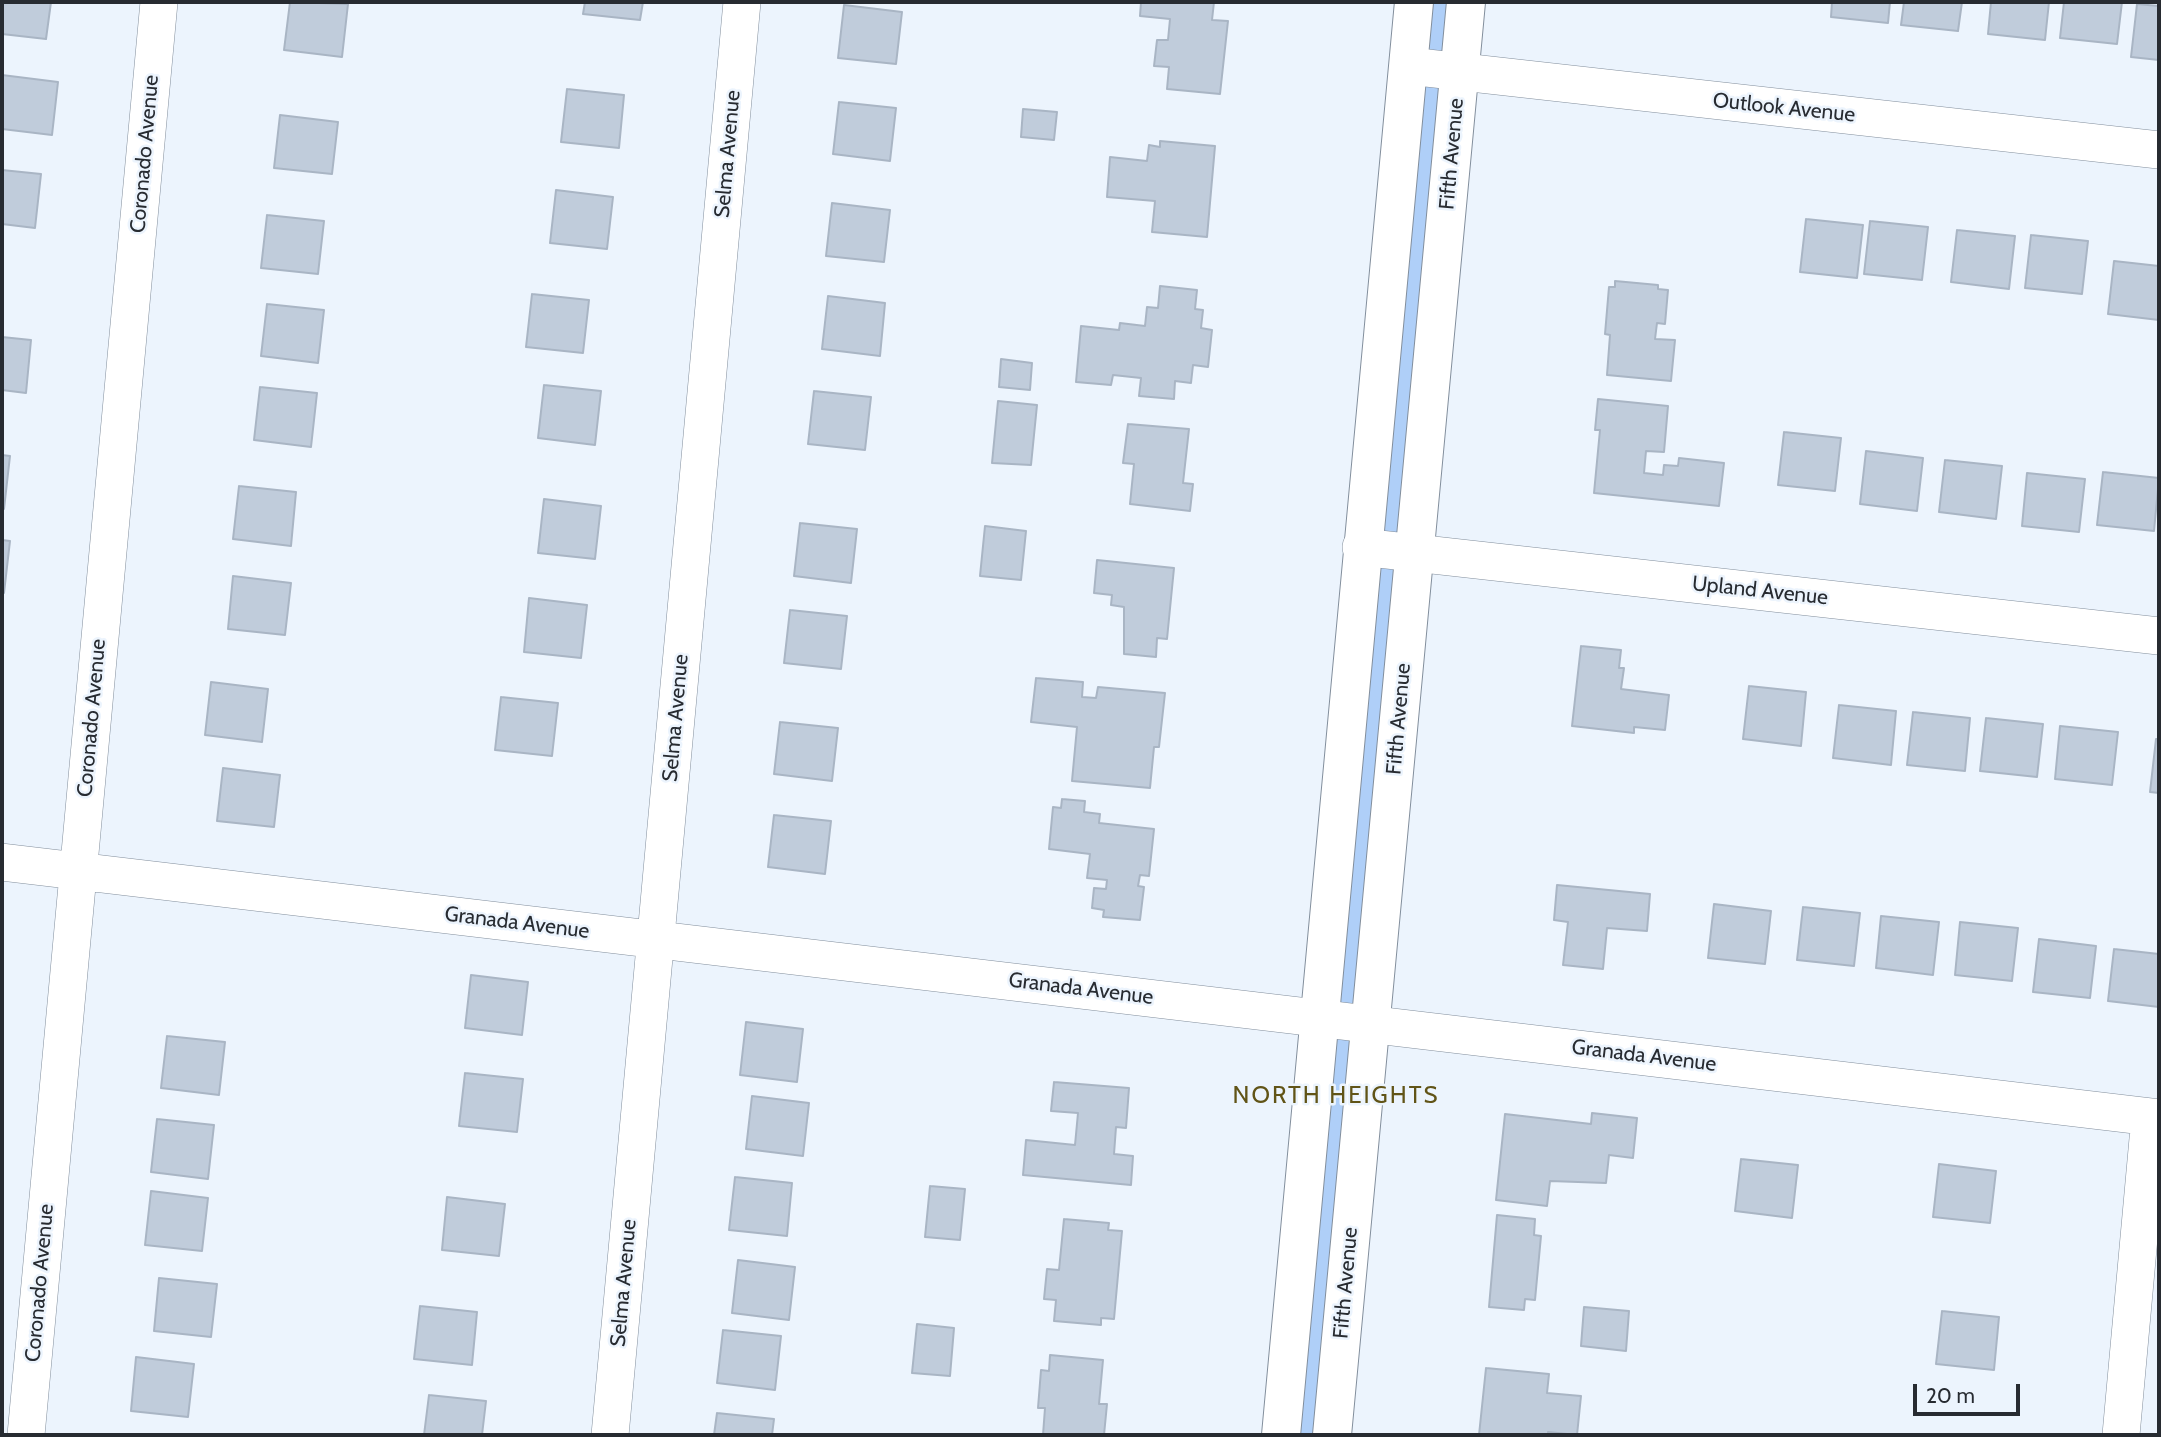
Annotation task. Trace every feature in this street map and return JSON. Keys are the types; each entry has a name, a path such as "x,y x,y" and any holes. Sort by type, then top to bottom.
{"street":[{"name":"Coronado Avenue","path":"26,1435 159,2"},
{"name":"Selma Avenue","path":"610,1435 742,2"},
{"path":"1281,1435 1361,547 1414,2"},
{"name":"Fifth Avenue","path":"1332,1435 1466,2"},
{"name":"Outlook Avenue","path":"1409,66 2159,150"},
{"name":"Upland Avenue","path":"1361,547 2159,636"},
{"name":"Granada Avenue","path":"2,862 2155,1117"},
{"path":"2121,1435 2155,1117"}],"shaded area":[{"path":"1414,2 1466,2 1332,1435 1281,1435"}],"building":[{"path":"2,2 51,2 46,39 2,34"},
{"path":"290,2 348,4 342,57 284,50"},
{"path":"585,2 643,2 640,20 583,14"},
{"path":"1141,2 1214,2 1212,20 1228,21 1220,94 1167,89 1169,67 1154,66 1157,40 1168,40 1170,19 1140,16"},
{"path":"1832,2 1890,2 1888,23 1831,17"},
{"path":"1904,2 1962,2 1958,31 1901,25"},
{"path":"1991,2 2049,2 2045,40 1988,34"},
{"path":"2064,2 2122,2 2117,44 2060,38"},
{"path":"2137,4 2159,6 2159,60 2131,57"},
{"path":"844,5 902,12 896,64 838,58"},
{"path":"2,75 58,82 52,135 2,129"},
{"path":"567,89 624,95 619,148 561,142"},
{"path":"839,102 896,108 890,161 833,154"},
{"path":"1023,109 1057,112 1054,140 1021,137"},
{"path":"280,115 338,122 332,174 274,168"},
{"path":"1160,141 1215,146 1207,237 1152,232 1155,201 1107,197 1110,157 1147,161 1149,145 1160,147"},
{"path":"2,170 41,174 35,228 2,224"},
{"path":"556,190 613,197 607,249 550,243"},
{"path":"832,203 890,210 884,262 826,256"},
{"path":"267,215 324,221 318,274 261,268"},
{"path":"1806,219 1863,225 1857,278 1800,272"},
{"path":"1870,221 1928,227 1922,280 1864,274"},
{"path":"1957,230 2015,236 2009,289 1951,282"},
{"path":"2031,235 2088,241 2082,294 2025,288"},
{"path":"2114,261 2159,266 2159,320 2108,314"},
{"path":"1615,281 1658,285 1658,289 1668,290 1665,324 1657,323 1655,339 1675,340 1671,381 1607,375 1610,335 1605,334 1609,287 1615,287"},
{"path":"1160,286 1197,290 1195,309 1203,310 1201,328 1212,330 1208,367 1193,365 1191,383 1175,381 1174,399 1139,396 1141,378 1113,375 1111,385 1076,382 1081,326 1119,330 1120,323 1145,326 1147,307 1158,308"},
{"path":"532,294 589,300 583,353 526,347"},
{"path":"828,296 885,303 880,356 822,349"},
{"path":"267,304 324,310 318,363 261,356"},
{"path":"2,337 31,340 26,393 2,390"},
{"path":"1001,359 1032,363 1030,390 999,387"},
{"path":"544,385 601,391 595,445 538,438"},
{"path":"260,387 317,393 311,447 254,440"},
{"path":"814,391 871,397 865,450 808,444"},
{"path":"1598,399 1668,406 1664,452 1646,451 1644,473 1663,475 1664,465 1678,466 1679,458 1724,463 1719,506 1594,493 1600,430 1595,430"},
{"path":"998,401 1037,405 1031,465 992,463"},
{"path":"1128,424 1189,429 1183,483 1193,484 1190,511 1130,504 1134,464 1123,463"},
{"path":"1784,432 1841,438 1835,491 1778,485"},
{"path":"1866,451 1923,458 1917,511 1860,504"},
{"path":"2,455 10,456 4,509 2,509"},
{"path":"1945,460 2002,466 1996,519 1939,512"},
{"path":"2103,472 2159,478 2154,531 2097,525"},
{"path":"2027,473 2085,479 2079,532 2022,526"},
{"path":"239,486 296,492 291,546 233,539"},
{"path":"544,499 601,506 595,559 538,553"},
{"path":"800,523 857,529 851,583 794,576"},
{"path":"985,526 1026,531 1021,580 980,576"},
{"path":"2,540 10,541 4,593 2,593"},
{"path":"1097,560 1174,568 1167,639 1157,638 1156,657 1124,654 1124,607 1111,605 1112,595 1094,593"},
{"path":"233,576 291,583 285,635 228,629"},
{"path":"529,598 587,605 581,658 524,652"},
{"path":"790,610 847,616 841,669 784,663"},
{"path":"1581,646 1621,650 1619,668 1624,668 1621,689 1669,695 1665,730 1634,727 1634,733 1572,726"},
{"path":"1036,678 1083,682 1082,697 1096,698 1098,687 1165,693 1159,747 1154,747 1150,788 1072,781 1077,727 1031,722"},
{"path":"211,682 268,689 262,742 205,735"},
{"path":"1749,686 1806,692 1801,746 1743,739"},
{"path":"501,697 558,703 552,756 495,750"},
{"path":"1839,705 1896,711 1891,765 1833,758"},
{"path":"1913,712 1970,718 1965,771 1907,765"},
{"path":"1986,718 2043,724 2037,777 1980,771"},
{"path":"780,722 838,728 832,781 774,774"},
{"path":"2060,726 2118,732 2112,785 2055,779"},
{"path":"2156,739 2159,739 2159,793 2150,792"},
{"path":"223,768 280,775 274,827 217,821"},
{"path":"1062,799 1085,801 1084,812 1100,814 1099,823 1154,829 1149,876 1140,875 1138,886 1144,887 1140,920 1103,917 1104,910 1092,908 1094,888 1106,889 1107,880 1087,878 1090,854 1049,849 1053,807 1061,808"},
{"path":"774,815 831,821 825,874 768,867"},
{"path":"1557,885 1650,894 1647,931 1607,928 1603,969 1563,965 1568,922 1554,920"},
{"path":"1714,904 1771,911 1765,964 1708,958"},
{"path":"1803,907 1860,913 1854,966 1797,960"},
{"path":"1881,916 1939,922 1933,975 1876,968"},
{"path":"1960,922 2018,928 2012,981 1955,975"},
{"path":"2039,939 2096,946 2090,998 2033,992"},
{"path":"2114,949 2159,954 2159,1007 2108,1001"},
{"path":"471,975 528,982 522,1035 465,1028"},
{"path":"746,1022 803,1029 797,1082 740,1075"},
{"path":"167,1036 225,1042 219,1095 161,1088"},
{"path":"465,1073 523,1079 517,1132 459,1126"},
{"path":"1054,1082 1129,1088 1126,1128 1116,1127 1114,1154 1133,1156 1131,1185 1023,1175 1026,1140 1075,1145 1078,1113 1051,1111"},
{"path":"752,1096 809,1103 803,1156 746,1149"},
{"path":"1592,1113 1637,1118 1633,1158 1609,1155 1606,1183 1550,1181 1547,1206 1496,1200 1505,1114 1591,1124"},
{"path":"157,1119 214,1125 208,1179 151,1172"},
{"path":"1741,1159 1798,1165 1792,1218 1735,1211"},
{"path":"1939,1164 1996,1171 1990,1223 1933,1217"},
{"path":"735,1177 792,1183 787,1236 729,1230"},
{"path":"930,1186 965,1189 960,1240 925,1237"},
{"path":"151,1191 208,1198 202,1251 145,1245"},
{"path":"447,1197 505,1204 499,1256 442,1250"},
{"path":"1497,1215 1535,1219 1534,1235 1541,1236 1535,1300 1525,1299 1524,1310 1489,1307"},
{"path":"1064,1219 1109,1223 1108,1230 1122,1231 1114,1319 1101,1318 1101,1325 1054,1321 1056,1300 1044,1299 1047,1269 1059,1270"},
{"path":"738,1260 795,1267 789,1320 732,1313"},
{"path":"159,1278 217,1284 211,1337 154,1331"},
{"path":"420,1306 477,1312 472,1365 414,1359"},
{"path":"1584,1307 1629,1311 1626,1351 1581,1346"},
{"path":"1942,1311 1999,1317 1994,1370 1936,1364"},
{"path":"917,1324 954,1328 950,1376 912,1373"},
{"path":"723,1330 781,1336 775,1390 717,1383"},
{"path":"1050,1355 1103,1360 1099,1404 1107,1404 1104,1435 1043,1435 1045,1408 1038,1408 1041,1370 1049,1371"},
{"path":"136,1357 194,1364 188,1417 131,1411"},
{"path":"1486,1368 1549,1374 1547,1393 1581,1396 1577,1435 1548,1432 1548,1435 1479,1435"},
{"path":"429,1395 486,1401 482,1435 424,1435"},
{"path":"717,1413 774,1419 772,1435 714,1435"}],"district":[{"name":"NORTH HEIGHTS","path":"1336,1096"}]}
